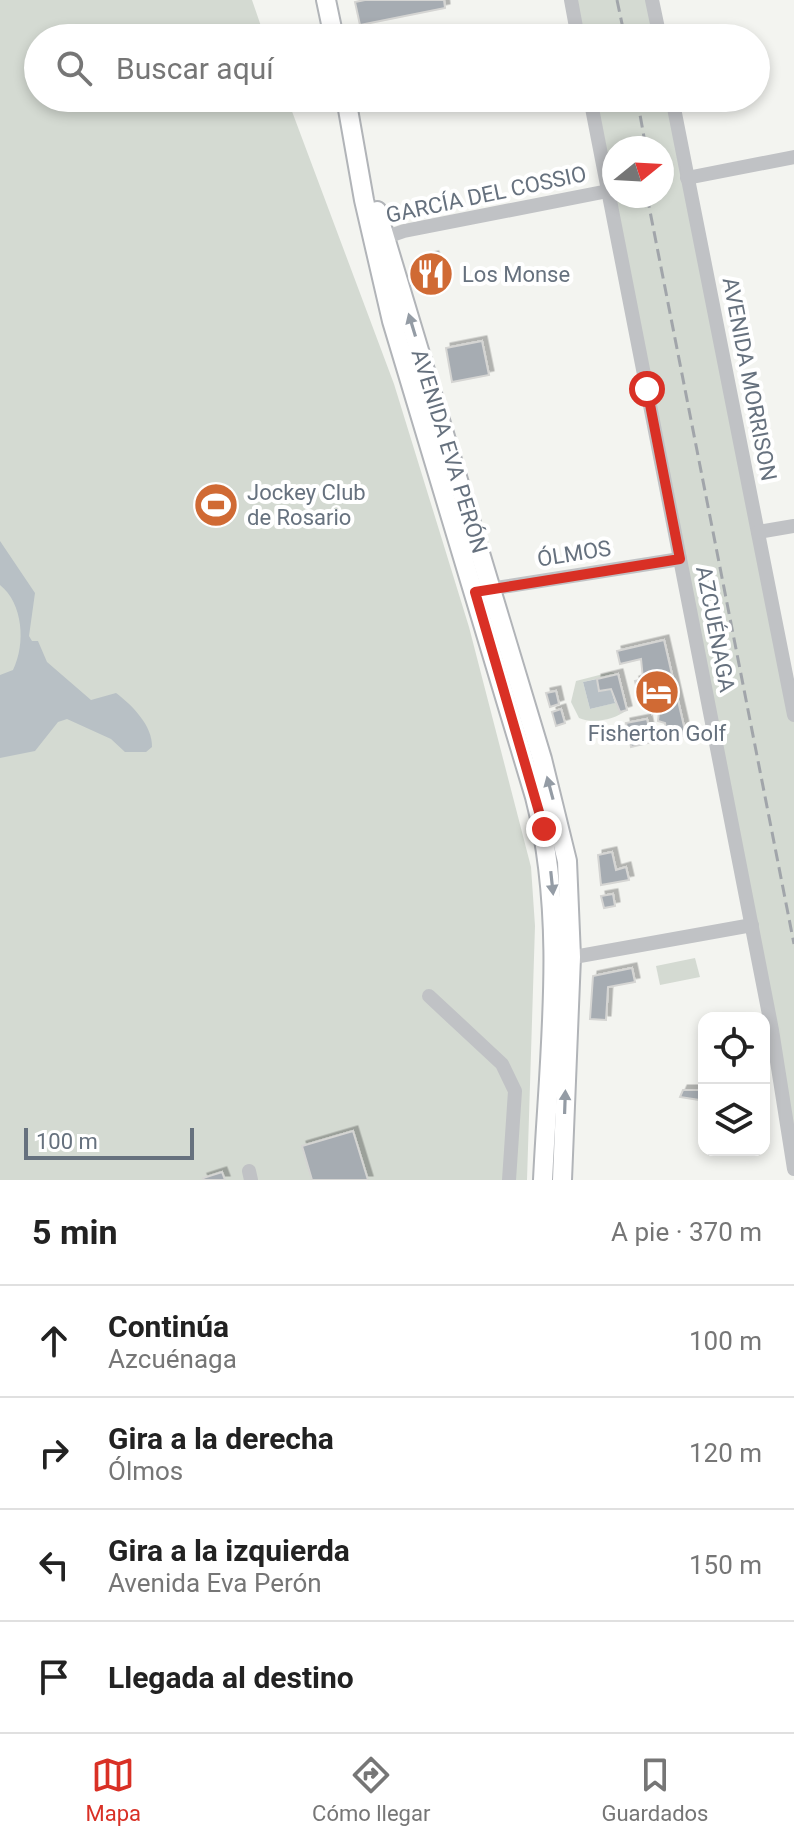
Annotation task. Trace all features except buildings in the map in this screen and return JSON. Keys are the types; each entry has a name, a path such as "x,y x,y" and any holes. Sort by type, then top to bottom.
{"main road":[{"path":"326,0 331,24"},
{"name":"AVENIDA EVA PERÓN","path":"349,112 379,240 483,590 560,826 570,896 543,1180"},
{"name":"AVENIDA EVA PERÓN","path":"562,959 562,1180"}],"street":[{"path":"571,0 575,24"},
{"path":"652,0 657,24"},
{"name":"AZCUÉNAGA","path":"593,112 602,160"},
{"name":"AVENIDA MORRISON","path":"675,112 794,715"},
{"path":"687,178 794,157"},
{"name":"GARCÍA DEL COSSIO","path":"379,240 602,192"},
{"name":"AZCUÉNAGA","path":"611,208 752,925 794,1168"},
{"path":"758,532 794,526"},
{"name":"ÓLMOS","path":"483,590 680,559"},
{"path":"562,959 752,925"},
{"path":"434,1001 502,1064 511,1077 515,1091 509,1180"}],"shaded area":[{"name":"Jockey Club de Rosario","path":"0,0 252,0 260,24 24,24 24,112 292,112 394,384 469,627 531,867 535,926 527,1180 0,1180"},
{"path":"571,0 652,0 657,24 575,24"},
{"path":"593,112 675,112 794,715 794,1169 770,1043 770,1012 764,1012 611,208 674,208 674,136 602,136 602,161"},
{"path":"0,541 35,593 29,636 32,641 38,641 47,662 91,700 116,693 129,704 149,731 152,747 146,752 125,752 111,739 67,719 58,722 35,751 0,758 0,675 13,670 21,636 14,602 0,585"},
{"path":"611,672 618,674 583,682 590,709 618,702 620,712 627,710 603,720 579,718 571,702 576,681"},
{"path":"597,679 600,691 611,689 615,703 590,709 583,682"},
{"path":"695,958 700,977 660,985 656,966"}],"railway":[{"path":"617,0 622,24"},
{"path":"640,112 644,136"},
{"path":"649,208 794,944"}],"place":[{"name":"Los Monse","path":"431,274"},
{"name":"Jockey Club de Rosario","path":"216,505"},
{"name":"Fisherton Golf","path":"657,692"}],"route":[{"path":"544,829 475,592 680,559 647,389"}]}
